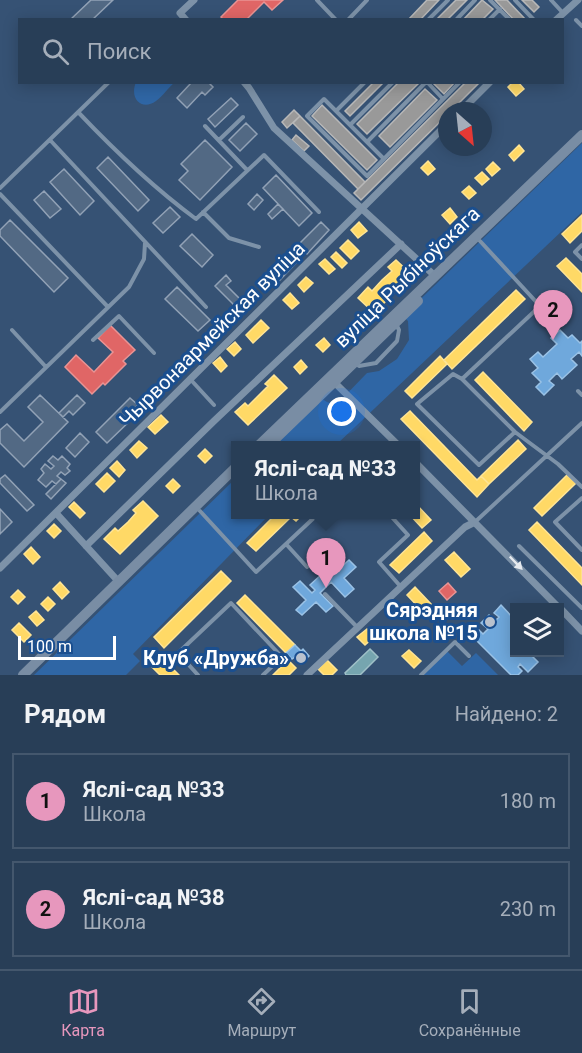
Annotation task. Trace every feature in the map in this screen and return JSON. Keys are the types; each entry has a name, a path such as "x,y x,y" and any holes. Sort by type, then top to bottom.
{"main road":[{"name":"вуліца Рыбіноўскага","path":"273,441 434,275 582,135"},
{"name":"вуліца Рыбіноўскага","path":"351,360 395,323 582,142"},
{"name":"вуліца Рыбіноўскага","path":"264,441 332,379"},
{"path":"23,675 231,472"},
{"path":"68,631 103,605 231,482"}],"street":[{"path":"184,18 180,13 194,0"},
{"path":"558,18 574,1"},
{"path":"246,84 274,128 434,275"},
{"path":"470,102 488,84"},
{"name":"Чырвонаармейская вуліца","path":"0,568 438,133"},
{"path":"86,546 401,244"},
{"path":"332,379 394,441"},
{"path":"420,466 554,603"},
{"path":"56,513 118,581"},
{"path":"307,675 465,527 475,522"},
{"path":"564,613 582,631"}],"lane":[{"path":"316,0 334,18"},
{"path":"350,18 367,0"},
{"path":"430,18 448,0"},
{"path":"458,18 476,0"},
{"path":"490,0 508,18"},
{"path":"514,0 532,18"},
{"path":"551,0 564,13"},
{"path":"491,18 500,9"},
{"path":"176,18 180,13"},
{"path":"576,20 582,26"},
{"path":"0,188 107,84"},
{"path":"336,111 363,84"},
{"path":"350,125 391,84"},
{"path":"367,142 424,84"},
{"path":"428,84 443,99"},
{"path":"384,159 324,99 307,116 367,176 384,159 458,84"},
{"path":"78,112 168,198 196,219 264,154 319,212"},
{"path":"219,140 243,117"},
{"path":"205,126 247,170"},
{"path":"50,140 206,307"},
{"path":"0,194 108,307"},
{"path":"203,212 229,238 259,247"},
{"path":"462,379 540,306 480,241"},
{"path":"0,412 129,286 144,259 145,242"},
{"path":"582,245 575,252 582,259"},
{"path":"93,340 119,316 154,353"},
{"path":"12,330 46,367"},
{"path":"515,432 479,465 417,404 453,374 462,379 515,432 547,455 582,487"},
{"path":"190,379 214,405"},
{"path":"475,522 582,423"},
{"path":"582,498 555,522 582,550"},
{"path":"200,511 256,572 313,519"},
{"path":"394,519 408,535 379,562 401,586"},
{"path":"286,544 307,567"},
{"path":"519,546 582,608"},
{"path":"325,594 357,627"},
{"path":"198,675 178,653 231,603 282,657 263,675"},
{"path":"421,675 455,642 470,656"}],"shaded area":[{"path":"135,84 173,84 156,101 146,105 138,102 134,88"},
{"path":"582,143 582,212 340,441 274,441 319,397 336,405 367,373 379,371 397,359 409,340 408,321 403,316"},
{"path":"231,483 231,519 265,519 133,654 140,661 126,675 34,675"},
{"path":"447,651 462,666 476,653 498,675 423,675"}],"building: Жильё":[{"path":"511,84 520,84 524,89 516,96 508,87"},
{"path":"519,145 524,151 514,161 509,155"},
{"path":"428,161 435,169 428,175 421,168"},
{"path":"493,162 500,169 492,176 486,169"},
{"path":"482,172 489,179 482,185 475,178"},
{"path":"469,186 476,193 469,199 462,192"},
{"path":"450,208 457,217 450,224 442,215"},
{"path":"582,215 582,231 570,243 562,234"},
{"path":"359,222 367,231 358,238 351,230"},
{"path":"348,240 359,251 351,259 340,248"},
{"path":"336,252 347,263 342,268 331,257"},
{"path":"566,258 582,274 582,292 557,266"},
{"path":"325,259 335,269 329,274 319,264"},
{"path":"396,260 412,275 374,313 358,298 368,287 372,291 392,271 388,267"},
{"path":"306,277 313,283 304,292 298,285"},
{"path":"516,290 525,299 452,369 444,360"},
{"path":"290,293 299,303 292,309 283,300"},
{"path":"261,320 269,328 253,343 246,335"},
{"path":"324,338 330,345 323,352 316,345"},
{"path":"235,342 241,349 234,356 227,349"},
{"path":"440,356 447,364 412,398 405,391"},
{"path":"220,357 227,366 221,372 213,363"},
{"path":"301,360 307,367 300,374 294,367"},
{"path":"483,372 532,422 524,431 475,380"},
{"path":"274,375 287,388 248,425 235,412 245,403 248,406 268,386 265,384"},
{"path":"410,411 477,480 481,476 489,484 477,497 401,419"},
{"path":"161,415 168,422 155,434 148,427"},
{"path":"518,440 526,449 489,484 481,476"},
{"path":"139,441 147,448 137,458 130,450"},
{"path":"205,449 212,456 205,463 198,456"},
{"path":"117,461 125,470 119,477 110,468"},
{"path":"107,473 115,481 104,492 96,484"},
{"path":"567,475 576,483 542,516 534,508"},
{"path":"173,479 180,486 173,493 166,486"},
{"path":"143,501 158,516 120,554 104,539 115,528 118,531 128,522 136,513 133,510"},
{"path":"74,502 85,513 80,518 69,507"},
{"path":"420,508 431,520 422,528 414,519 420,519"},
{"path":"271,519 289,519 256,551 247,543"},
{"path":"537,522 582,568 582,585 529,530"},
{"path":"54,524 61,531 54,538 47,531"},
{"path":"424,532 432,541 399,573 390,565"},
{"path":"31,547 40,557 33,564 24,554"},
{"path":"454,552 470,569 461,577 445,560"},
{"path":"221,571 231,581 164,648 154,637"},
{"path":"60,582 69,592 62,599 53,589"},
{"path":"415,587 431,604 423,612 407,595"},
{"path":"18,590 25,597 18,604 11,597"},
{"path":"245,595 295,645 286,653 237,603"},
{"path":"48,597 55,604 48,611 41,604"},
{"path":"36,611 44,620 37,626 29,617"},
{"path":"19,623 31,635 24,642 12,630"},
{"path":"367,629 374,637 365,645 357,637"},
{"path":"409,650 421,661 414,668 402,656"},
{"path":"163,657 179,675 160,675 152,667"},
{"path":"288,660 296,668 289,675 273,675"},
{"path":"327,660 337,670 332,675 324,675 318,669"}],"building: Торговля":[{"path":"238,0 283,0 272,10 264,2 248,18 221,17"},
{"path":"110,325 135,350 123,361 126,364 105,385 103,383 92,394 65,367 76,355 94,372 113,352 98,338"},
{"path":"448,583 456,592 447,600 439,591"}],"building: Школы":[{"path":"560,330 568,338 572,335 580,343 582,341 582,356 579,352 571,359 577,365 562,379 557,373 549,381 554,385 544,395 536,387 541,382 532,373 538,368 530,359 538,352 543,357 557,344 551,338"},
{"path":"560,330 568,338 572,335 580,343 582,341 582,356 579,352 571,359 577,365 562,379 557,373 549,381 554,385 544,395 536,387 541,382 532,373 538,368 530,359 538,352 543,357 557,344 551,338"},
{"path":"328,556 340,568 349,560 356,567 344,578 354,589 345,597 331,582 320,593 333,606 326,612 316,602 302,615 296,610 306,600 293,587 300,581 312,593 315,590 310,585 323,573 328,578 333,573 322,562"},
{"path":"501,605 510,615 510,657 533,657 538,662 528,672 520,664 518,667 522,671 518,675 511,675 472,636 478,629 483,634 488,629 481,623 489,615 495,621 499,617 494,613"},
{"path":"295,645 309,656 301,664 295,657 292,659 286,653"}],"building: Учреждения":[{"path":"370,649 378,657 360,675 346,675 345,673"}],"building: Промзона":[{"path":"427,0 439,0 422,18 410,18"},
{"path":"456,0 467,0 449,18 438,18"},
{"path":"482,0 493,9 484,18 465,18"},
{"path":"495,0 507,0 524,18 512,18"},
{"path":"522,0 532,0 539,7 534,12"},
{"path":"372,84 382,84 350,116 345,111"},
{"path":"397,84 418,84 367,134 357,124"},
{"path":"434,84 453,84 444,94"},
{"path":"464,84 478,84 460,102 446,102"},
{"path":"425,89 437,100 390,147 379,136"},
{"path":"322,105 377,160 367,170 312,116"},
{"path":"294,110 300,116 287,128 282,122"},
{"path":"438,110 438,124 361,200 354,193"},
{"path":"300,116 365,182 358,189 293,123"},
{"path":"296,135 309,146 304,151 292,140"}],"building: Прочее":[{"path":"91,0 113,0 94,18 72,18"},
{"path":"190,84 210,84 213,87 205,95 202,92 187,108 177,98"},
{"path":"231,98 238,105 215,127 208,119"},
{"path":"246,123 257,134 240,151 229,140"},
{"path":"205,140 232,167 200,200 179,180 188,171 181,164"},
{"path":"108,157 149,200 138,211 97,168"},
{"path":"64,169 94,201 80,215 50,182"},
{"path":"276,175 312,213 299,226 263,188"},
{"path":"44,191 61,209 50,218 34,200"},
{"path":"257,194 263,200 254,210 248,204"},
{"path":"278,204 283,209 272,219 268,214"},
{"path":"170,207 180,217 163,233 153,223"},
{"path":"10,220 68,278 54,292 0,236 0,230"},
{"path":"321,222 329,230 307,254 298,245"},
{"path":"192,234 213,255 202,267 180,246"},
{"path":"291,252 299,260 279,281 270,273"},
{"path":"226,275 231,281 226,285 243,302 237,308 215,286"},
{"path":"177,287 210,320 198,331 165,299"},
{"path":"40,395 68,422 24,467 0,443 0,430 7,424 24,441 43,422 28,407"},
{"path":"77,395 85,403 73,415 69,411 63,417 59,413"},
{"path":"130,398 138,405 132,411 136,415 107,443 96,432"},
{"path":"80,433 89,442 75,457 66,448"},
{"path":"53,456 58,460 62,456 70,464 67,468 70,471 65,475 61,472 57,476 61,479 56,484 52,481 46,487 38,480 44,473 41,469 45,464 51,469 54,466 48,461"},
{"path":"5,475 34,505 27,511 0,483 0,479"},
{"path":"61,479 66,483 51,499 46,494"},
{"path":"0,509 12,522 0,534"}],"place":[{"name":"Яслі-сад №38","path":"553,340"},
{"name":"Яслі-сад №33","path":"326,588"},
{"name":"Сярэдняя школа №15","path":"490,622"},
{"name":"Клуб «Дружба»","path":"301,658"}]}
